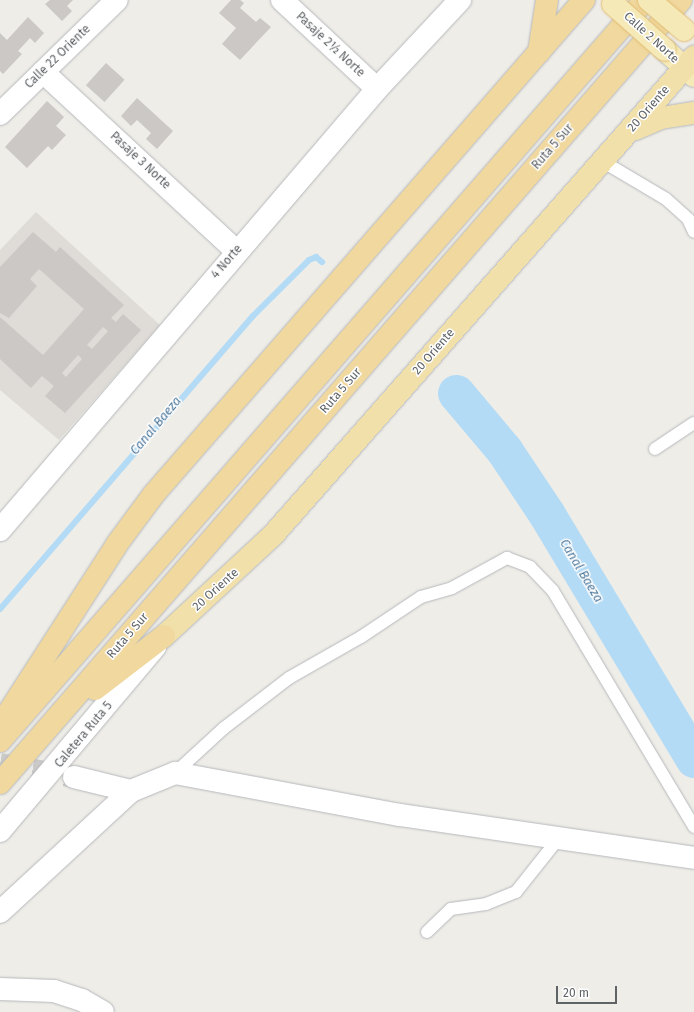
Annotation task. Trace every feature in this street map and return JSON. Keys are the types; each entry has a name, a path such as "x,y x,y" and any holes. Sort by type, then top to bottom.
{"highway":[{"path":"538,52 547,0"},
{"path":"0,726 109,556 154,494 584,0"},
{"path":"0,741 645,0"},
{"name":"Ruta 5 Sur","path":"0,783 681,0"},
{"name":"20 Oriente","path":"164,636 274,534 602,161 691,67"},
{"path":"630,131 661,118 694,113"},
{"path":"40,737 93,690 164,636"}],"main road":[{"path":"649,0 689,34"},
{"name":"Calle 2 Norte","path":"611,2 665,50 691,67"}],"street":[{"name":"Calle 22 Oriente","path":"0,114 116,0"},
{"name":"Pasaje 2½ Norte","path":"282,0 377,89"},
{"name":"4 Norte","path":"0,530 236,251 377,89 460,0"},
{"name":"Pasaje 3 Norte","path":"43,72 236,251"},
{"name":"Caletera Ruta 5","path":"0,831 90,728 164,636"},
{"path":"0,912 131,792 175,773 319,801 558,839 694,858"},
{"path":"74,777 131,792"},
{"path":"0,989 54,991 82,1000 103,1012"}],"lane":[{"path":"602,161 666,199 688,219 694,232"},
{"path":"655,449 694,422"},
{"path":"175,773 224,728 289,678 361,637 415,600 431,592 456,586 487,565 507,558 530,567 553,591 694,827"},
{"path":"427,932 451,909 486,904 516,892 558,839"}],"shaded area":[{"path":"36,212 160,325 59,440 0,390 0,250"}],"building":[{"path":"50,0 73,0 67,6 72,11 62,21 45,4"},
{"path":"231,0 240,0 244,3 240,8 256,22 260,18 271,27 240,60 222,44 236,28 219,13"},
{"path":"28,17 44,33 35,43 30,38 18,51 22,54 3,74 0,71 0,33 7,40"},
{"path":"106,63 125,80 105,102 86,85"},
{"path":"137,98 173,131 157,149 146,139 151,133 137,120 131,126 121,116"},
{"path":"47,101 64,117 56,126 66,135 52,150 48,146 27,168 5,147"},
{"path":"33,232 56,252 60,247 124,305 111,318 116,322 123,314 141,330 65,413 45,396 54,386 42,376 31,388 0,359 0,317 43,355 84,309 39,269 30,279 37,286 9,318 0,313 0,267","holes":["103,327 108,331 92,349 87,345","78,355 82,359 66,377 62,373"]}],"waterway":[{"name":"Canal Baeza","path":"0,609 253,316 309,260 316,257 322,262"},
{"name":"Canal Baeza","path":"456,393 504,450 546,513 694,759"}],"tunnel":[{"path":"0,764 74,777"}]}
